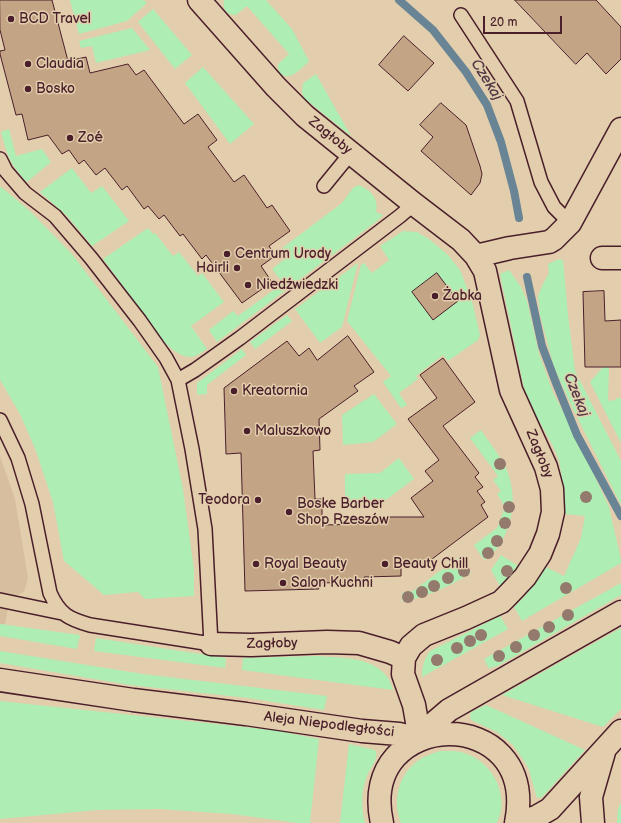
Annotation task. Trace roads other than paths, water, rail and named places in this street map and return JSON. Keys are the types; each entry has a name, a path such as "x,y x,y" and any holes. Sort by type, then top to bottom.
{"street":[{"name":"Zagłoby","path":"199,0 276,87 305,116 461,240 476,256 485,271 511,390 546,467 552,489 553,512 548,534 540,554 526,577 502,602 424,635 411,646 404,658 390,652 359,643 327,642 252,645 210,644"},
{"path":"476,256 510,248 559,233 621,129"},
{"path":"382,823 379,796 384,776 389,767 402,751 420,739 435,722 449,710 621,612"},
{"path":"404,658 403,674 414,705 420,739"},
{"name":"Aleja Niepodległości","path":"0,680 133,700 246,714 362,731 399,734 420,739"},
{"path":"420,739 442,734 465,735 480,741 495,750 502,757 512,772 518,788 519,806 516,823 536,817 550,810 605,747 621,731"},
{"path":"593,823 591,797 605,747"}],"lane":[{"path":"461,15 517,101 541,182 554,206 559,233"},
{"path":"324,186 352,153"},
{"path":"0,158 6,171 20,188 55,216 91,258 140,321 166,358 178,380 192,449 205,529 210,644 90,625 72,620 62,613 50,593 32,504 18,458 0,420"},
{"path":"178,380 195,370 240,338 414,204"},
{"path":"0,600 62,613"}],"waterway":[{"name":"Czekaj","path":"399,0 433,30 466,72 487,105 501,142 514,191 519,218"},
{"name":"Czekaj","path":"527,277 542,346 556,383 577,435 621,516"}],"place":[{"name":"BCD Travel","path":"11,19"},
{"name":"Claudia","path":"28,64"},
{"name":"Bosko","path":"28,89"},
{"name":"Zoé","path":"70,138"},
{"name":"Centrum Urody","path":"227,254"},
{"name":"Hairli","path":"237,268"},
{"name":"Niedźwiedzki","path":"248,285"},
{"name":"Żabka","path":"435,296"},
{"name":"Kreatornia","path":"234,391"},
{"name":"Maluszkowo","path":"247,431"},
{"name":"Teodora","path":"258,500"},
{"name":"Boske Barber Shop Rzeszów","path":"289,512"},
{"name":"Royal Beauty","path":"256,564"},
{"name":"Beauty Chill","path":"385,564"},
{"name":"Salon Kuchni","path":"283,583"}]}
